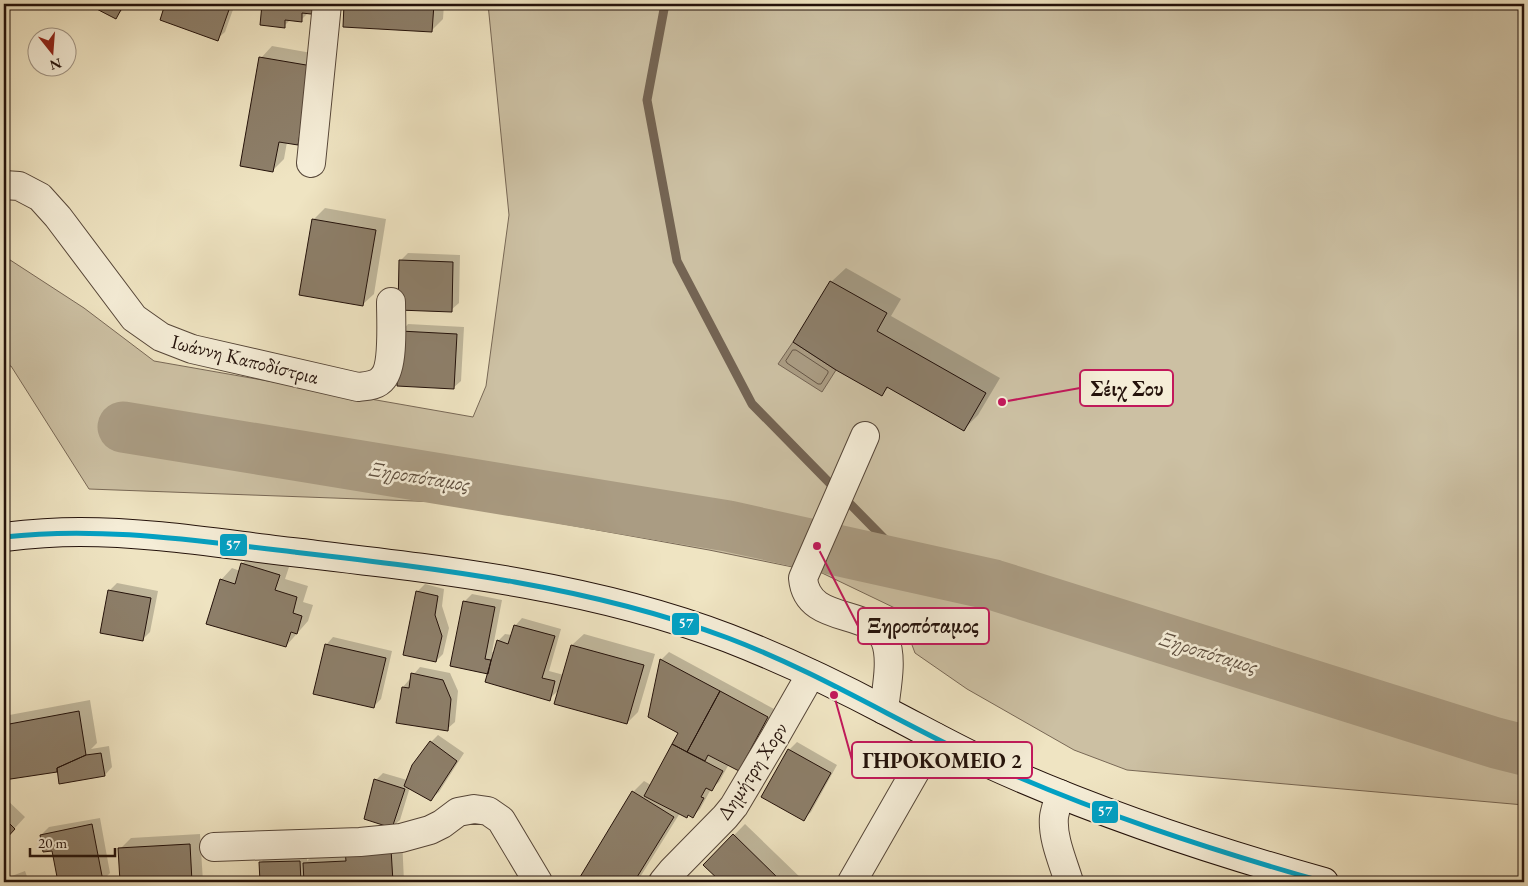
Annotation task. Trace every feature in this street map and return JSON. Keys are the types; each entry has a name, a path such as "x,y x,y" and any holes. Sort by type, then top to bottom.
{"street":[{"path":"311,163 327,4"},
{"name":"Ιωάννη Καποδίστρια","path":"4,185 19,186 40,197 58,217 134,318 161,337 192,349 358,387 372,386 383,379 390,366 391,302"},
{"path":"865,436 803,578 807,595 814,603 870,626 879,632 885,640 889,672 884,710"},
{"path":"4,537 82,532 163,537 382,562 519,584 617,603 679,621 734,641 811,674 984,762 1060,794 1206,847 1324,882"},
{"name":"Δημήτρη Χορν","path":"663,882 729,812 744,791 811,674"},
{"path":"852,882 935,737"},
{"path":"1060,794 1054,825 1069,882"},
{"path":"214,847 360,842 401,838 437,827 463,810 478,809 488,811 502,820 538,882"}],"shaded area":[{"path":"488,4 1524,4 1524,805 1127,770 1074,750 967,689 915,653 899,610 822,573 709,550 441,502 89,489 11,366 4,366 4,256 84,308 154,361 473,417 486,386 509,215"}],"water":[{"path":"793,342 836,370 822,392 778,364"}],"building":[{"path":"87,4 124,4 116,19"},
{"path":"165,4 231,4 218,41 160,20"},
{"path":"262,4 321,4 320,15 302,13 302,22 285,20 285,28 260,25"},
{"path":"344,4 434,4 432,32 343,27"},
{"path":"259,57 312,66 298,145 279,142 273,172 240,166"},
{"path":"312,219 376,230 363,306 299,295"},
{"path":"399,260 453,262 452,312 398,310"},
{"path":"830,281 887,313 877,331 986,393 964,431 887,387 882,396 836,370 793,342"},
{"path":"400,331 457,334 454,389 397,386"},
{"path":"241,563 280,575 275,590 297,597 293,613 302,616 297,634 291,632 286,647 206,624 220,579 235,584"},
{"path":"108,590 151,598 143,641 100,633"},
{"path":"416,591 438,596 435,615 442,636 436,662 403,655"},
{"path":"463,601 495,607 485,659 491,660 488,674 450,666"},
{"path":"514,625 555,636 542,678 555,681 550,701 485,682 497,640 508,644"},
{"path":"325,644 386,658 374,708 313,694"},
{"path":"571,645 644,665 627,724 554,704"},
{"path":"660,659 720,691 687,752 672,744 678,733 648,717"},
{"path":"411,673 443,680 451,699 448,731 396,723 402,687 409,688"},
{"path":"720,691 768,717 739,771 708,755 705,761 687,752"},
{"path":"79,711 86,755 57,768 57,772 4,780 4,725"},
{"path":"430,741 457,761 431,801 404,786 412,765"},
{"path":"672,744 723,771 712,791 706,788 701,797 704,798 693,818 688,815 687,818 644,796"},
{"path":"788,749 831,773 804,821 761,797"},
{"path":"101,753 105,776 59,784 57,768 86,755"},
{"path":"374,779 405,789 392,828 364,819"},
{"path":"632,791 674,817 634,882 577,882"},
{"path":"4,818 15,829 4,841"},
{"path":"92,824 103,881 58,882 52,851 43,852 40,835"},
{"path":"733,834 782,882 721,882 703,865"},
{"path":"190,844 192,882 120,882 118,848"},
{"path":"391,849 393,882 304,882 303,863 346,861 345,851"},
{"path":"300,861 301,882 260,882 259,862"},
{"path":"18,878 19,882 5,882"}],"waterway":[{"path":"665,4 647,100 677,261 752,404 911,566"},
{"name":"Ξηροπόταμος","path":"123,427 728,526 994,585 1496,743 1524,750"}],"transit line":[{"name":"57","path":"4,537 77,533 149,536 222,543 459,573 568,592 622,605 675,620 761,651 984,762 1067,797 1194,843 1324,882"}],"place":[{"name":"Σέιχ Σου","path":"1002,402"},
{"name":"Ξηροπόταμος","path":"817,546"},
{"name":"ΓΗΡΟΚΟΜΕΙΟ 2","path":"834,695"}]}
